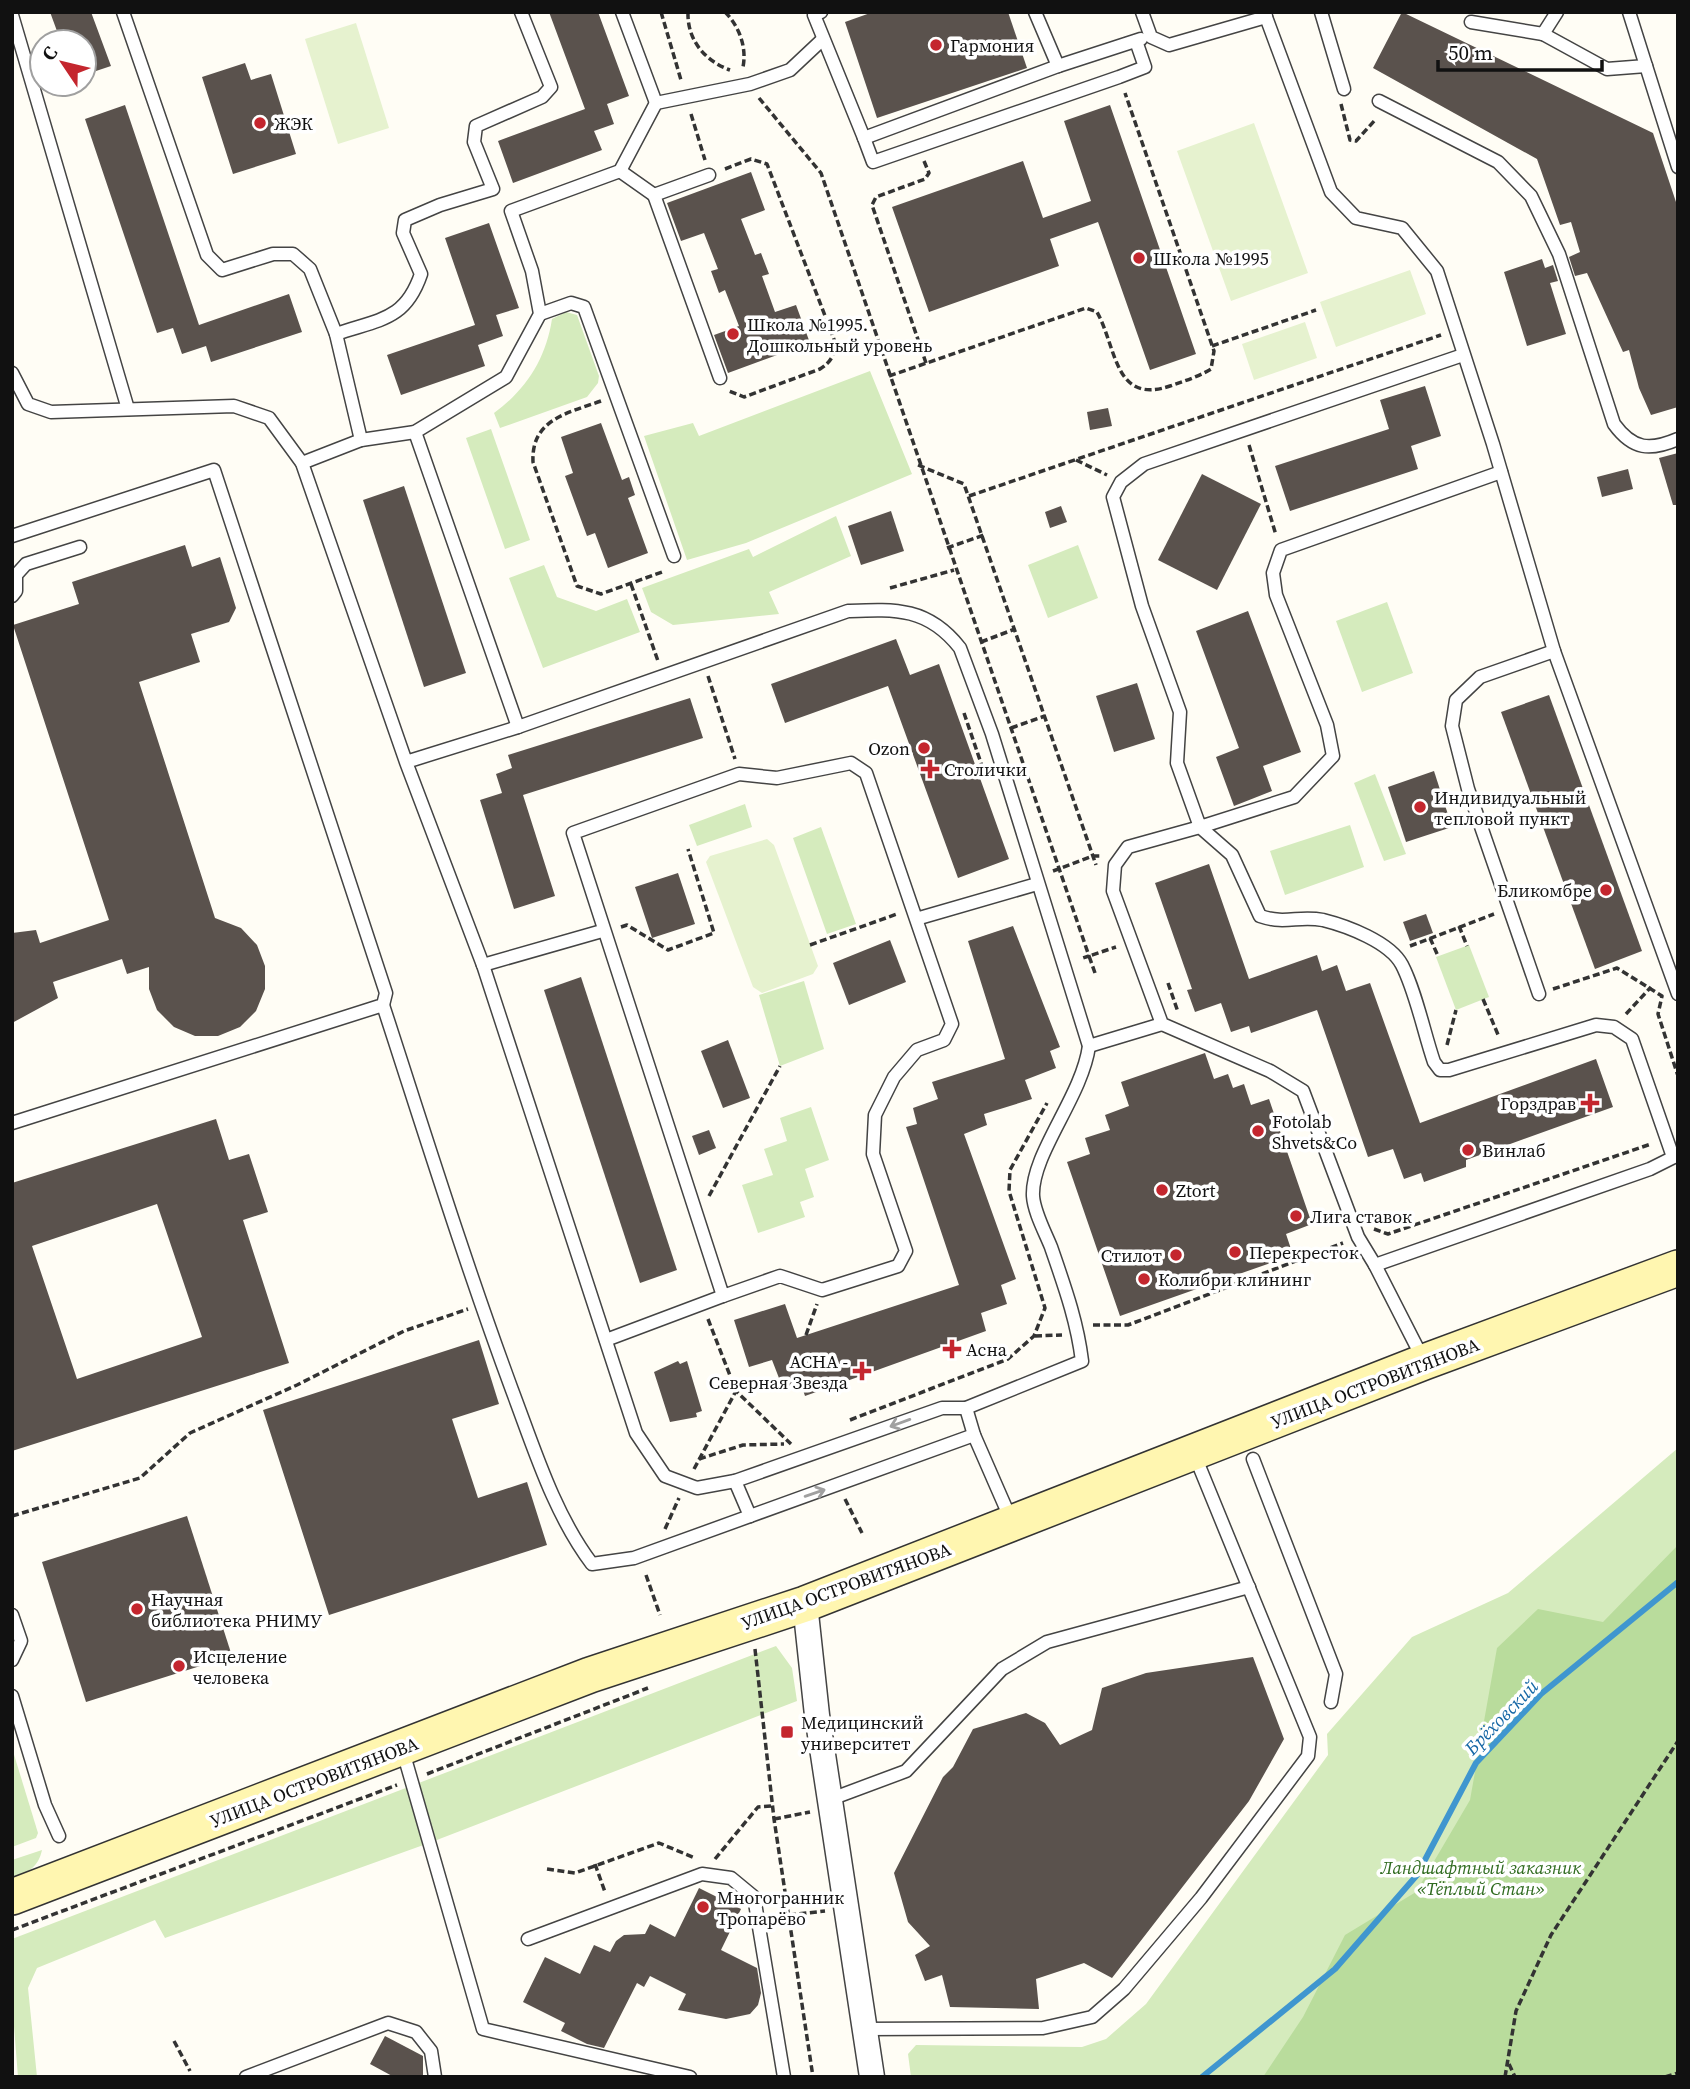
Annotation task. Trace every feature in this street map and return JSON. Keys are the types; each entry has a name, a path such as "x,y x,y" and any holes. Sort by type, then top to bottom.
{"main road":[{"name":"УЛИЦА ОСТРОВИТЯНОВА","path":"12,1897 406,1764 590,1675 805,1604 1014,1525 1424,1362 1678,1268"}],"street":[{"path":"805,1604 831,1803 872,2077"}],"lane":[{"path":"123,12 207,255 222,270 273,254 293,254 310,269 336,334 361,440"},
{"path":"336,334 401,311 414,297 421,274 403,233 405,220 440,205 493,189 474,142 476,126 542,97 551,87 521,12"},
{"path":"302,463 361,440 415,432 506,377 540,314 532,271 512,211 620,171 656,103 622,12"},
{"path":"821,12 814,15 873,162 1145,67 1136,41"},
{"path":"1035,12 1058,66"},
{"path":"1142,12 1152,37"},
{"path":"1321,12 1342,95"},
{"path":"1544,34 1557,12"},
{"path":"1629,12 1678,167"},
{"path":"12,15 128,409"},
{"path":"864,138 1058,66 1136,41 1152,37 1169,45 1266,15 1331,192 1356,218 1402,228 1437,271 1554,651 1678,994"},
{"path":"1471,22 1544,34 1607,69 1646,66"},
{"path":"656,103 750,84 790,70 823,39"},
{"path":"1384,104 1498,162 1531,196 1559,254 1614,424 1632,442 1646,447 1658,447 1678,439"},
{"path":"620,171 654,195 720,378"},
{"path":"654,195 709,175"},
{"path":"540,314 571,303 584,307 674,556"},
{"path":"1375,1265 1650,1169 1675,1156 1632,1039 1614,1027 1597,1025 1440,1070 1434,1062 1402,965 1393,953 1358,934 1323,920 1299,918 1279,923 1260,916 1232,855 1200,827 1177,763 1180,712 1142,606 1113,497 1121,482 1144,464 1463,355"},
{"path":"12,373 28,404 51,412 234,406 269,418 302,463 406,762 483,965 636,1433 665,1476 697,1488 735,1481 942,1408 966,1408 1082,1361 1078,1330 1033,1198 1036,1172 1077,1091 1086,1069 1089,1046 992,734 960,648 932,620 897,609 848,611 518,727 406,762"},
{"path":"415,432 518,727"},
{"path":"12,536 214,470 386,993 383,1005 481,1304 540,1465 576,1543 592,1564 634,1558 974,1435"},
{"path":"1162,1024 1113,891 1115,865 1128,847 1294,797 1333,756 1327,725 1276,595 1273,573 1281,550 1501,472"},
{"path":"12,596 16,591 16,575 26,564 80,547"},
{"path":"1539,994 1468,789 1452,726 1456,700 1480,677 1554,651"},
{"path":"606,1340 780,1276 822,1290 898,1266 906,1251 873,1154 875,1115 894,1077 917,1050 944,1040 952,1024 866,773 851,762 777,778 740,774 573,833 602,930 723,1296"},
{"path":"914,914 1036,880"},
{"path":"483,965 602,930"},
{"path":"12,1123 383,1005"},
{"path":"1089,1046 1162,1024 1270,1071 1303,1091 1358,1237 1424,1362"},
{"path":"966,1408 974,1435 1014,1525"},
{"path":"864,2029 1043,2028 1092,2017 1124,1989 1201,1898 1308,1756 1310,1737 1194,1454"},
{"path":"1253,1459 1336,1674 1331,1702"},
{"path":"735,1481 750,1516"},
{"path":"831,1803 906,1771 1003,1669 1047,1642 1249,1587"},
{"path":"12,1615 21,1641 12,1660"},
{"path":"12,1696 45,1805 59,1836"},
{"path":"406,1764 483,2029 690,2077"},
{"path":"528,1940 706,1869 731,1878 754,1897 784,2077"},
{"path":"246,2077 388,2023 416,2032 431,2051 435,2077"}],"path":[{"path":"661,12 709,175 751,159 768,164 835,342 835,352 830,363 744,397 734,395 720,378"},
{"path":"688,12 691,34 711,62 742,72 744,48 734,22 725,12"},
{"path":"889,376 1086,308 1097,312 1121,371 1136,389 1152,392 1202,375 1211,369 1215,358 1212,346 1119,77"},
{"path":"750,84 821,173 918,465 1095,973"},
{"path":"1342,95 1350,140 1356,141 1384,104"},
{"path":"919,146 927,177 876,197 872,205 926,363"},
{"path":"1212,346 1316,310"},
{"path":"969,496 1454,330"},
{"path":"616,395 550,419 537,434 532,448 533,461 577,586 601,594 667,570 672,567 674,556"},
{"path":"1244,429 1281,550"},
{"path":"1075,460 1121,482"},
{"path":"918,465 964,484 1098,868"},
{"path":"947,548 984,535"},
{"path":"890,588 954,570"},
{"path":"631,584 664,676"},
{"path":"960,648 981,643 1015,629"},
{"path":"703,662 740,774"},
{"path":"961,704 986,777"},
{"path":"602,930 628,925 668,950 715,933 688,849"},
{"path":"1036,880 1093,856 1121,857"},
{"path":"1393,953 1509,908"},
{"path":"810,945 914,914"},
{"path":"1459,926 1467,946"},
{"path":"1430,938 1438,956"},
{"path":"1065,966 1124,945"},
{"path":"1539,994 1617,968 1651,987 1662,996 1658,1014 1678,1076"},
{"path":"1614,1027 1651,987"},
{"path":"1483,999 1505,1052"},
{"path":"1440,1070 1455,1010"},
{"path":"697,1217 780,1066"},
{"path":"842,1423 1008,1359 1034,1336 1045,1308 1009,1191 1010,1170 1050,1098"},
{"path":"1388,1234 1667,1138"},
{"path":"1034,1336 1057,1336 1101,1323 1128,1325 1358,1237 1373,1228"},
{"path":"806,1335 822,1290"},
{"path":"12,1516 140,1478 190,1433 298,1385 404,1331 481,1304"},
{"path":"702,1304 736,1391 806,1457"},
{"path":"699,1459 743,1445 790,1443 803,1438"},
{"path":"845,1499 862,1533"},
{"path":"646,1575 660,1615"},
{"path":"742,1652 754,1647 772,1806 813,2077"},
{"path":"12,1930 406,1764 653,1686"},
{"path":"1505,2077 1516,2011 1551,1935 1678,1741"},
{"path":"774,1819 831,1803"},
{"path":"547,1869 575,1873 659,1843 706,1869 758,1807 772,1806"},
{"path":"595,1864 604,1888"},
{"path":"789,1915 846,1908"},
{"path":"174,2041 190,2071"},
{"path":"1508,2062 1516,2077"},
{"path":"1665,2077 1678,2073"}],"green space":[{"path":"356,23 389,128 338,144 305,39"},
{"path":"1254,123 1308,273 1231,301 1177,151"},
{"path":"1410,270 1426,314 1336,347 1320,302"},
{"path":"566,312 577,315 599,376 598,383 587,397 500,428 494,413 516,394 533,372 545,347 552,319"},
{"path":"1305,322 1317,358 1254,380 1242,344"},
{"path":"870,371 912,474 746,543 687,560 644,436 693,423 699,436"},
{"path":"491,429 530,540 505,549 466,438"},
{"path":"836,516 851,556 769,592 779,614 673,625 651,612 642,588 749,549 753,557"},
{"path":"1078,545 1098,598 1048,618 1028,565"},
{"path":"544,565 557,597 596,611 627,599 640,632 543,668 509,578"},
{"path":"1387,602 1413,673 1362,692 1336,621"},
{"path":"1375,774 1406,854 1384,861 1354,783"},
{"path":"745,804 752,827 697,846 689,825"},
{"path":"1350,825 1364,867 1285,895 1270,851"},
{"path":"821,827 856,924 827,934 793,838"},
{"path":"767,839 774,845 818,966 813,974 762,993 753,987 706,862 710,856"},
{"path":"1469,945 1489,997 1456,1010 1436,957"},
{"path":"804,981 824,1049 780,1066 759,995"},
{"path":"811,1107 829,1160 805,1169 814,1197 800,1202 805,1217 758,1233 742,1185 773,1175 764,1149 787,1141 780,1118"},
{"name":"Ландшафтный заказник «Тёплый Стан»","path":"1678,1448 1678,2077 911,2077 908,2054 916,2045 1082,2047 1106,2039 1146,2004 1328,1755 1327,1734 1412,1637 1508,1593"},
{"path":"1678,1545 1678,2077 1263,2077 1303,2017 1345,1935 1416,1892 1470,1800 1497,1648 1538,1609 1603,1622"},
{"path":"776,1646 792,1668 797,1701 429,1843 165,1938 155,1920 37,1968 28,1988 37,2077 18,2077 12,2001 12,1939"},
{"path":"12,1748 38,1833 36,1838 12,1847"},
{"path":"42,1850 32,1869 12,1879 12,1860"}],"building":[{"path":"50,12 91,12 97,28 56,28"},
{"path":"549,12 598,12 629,96 607,104 614,124 594,131 602,150 513,183 498,141 585,109"},
{"name":"Гармония","path":"873,12 1008,12 1027,68 877,118 845,22"},
{"path":"1402,12 1653,133 1678,208 1678,407 1651,415 1639,388 1629,350 1623,352 1587,273 1575,276 1569,257 1580,252 1571,222 1560,225 1537,159 1373,68"},
{"path":"98,31 111,66 98,70"},
{"path":"245,63 251,80 271,74 296,154 233,174 202,77"},
{"path":"125,105 199,325 289,294 302,332 211,362 206,346 182,354 173,328 157,333 85,119"},
{"path":"1110,105 1196,354 1150,370 1098,222 1050,239 1059,266 929,312 892,207 1023,161 1043,218 1091,201 1064,121"},
{"path":"751,172 765,210 741,219 755,255 761,253 769,274 762,276 775,312 796,305 810,343 728,373 714,335 739,326 725,290 719,293 711,271 718,269 704,233 681,241 667,203"},
{"path":"489,223 519,308 496,315 503,336 478,345 485,366 401,395 387,355 475,325 445,238"},
{"path":"1542,259 1545,268 1553,265 1558,281 1550,283 1566,334 1527,346 1504,272"},
{"path":"1425,386 1441,436 1411,446 1418,469 1290,511 1275,466 1389,429 1380,400"},
{"path":"1108,408 1112,426 1090,430 1087,412"},
{"path":"601,423 622,480 629,477 635,495 628,498 648,553 608,568 595,533 587,536 565,476 573,473 561,437"},
{"path":"1678,453 1678,505 1673,505 1659,458"},
{"path":"1628,469 1633,489 1602,497 1597,477"},
{"path":"1202,474 1261,504 1217,590 1158,560"},
{"path":"404,486 466,673 424,687 363,500"},
{"path":"1061,506 1067,522 1050,528 1045,512"},
{"path":"891,511 904,551 861,565 848,526"},
{"path":"185,545 192,567 220,557 236,608 229,622 191,634 200,662 139,682 215,918 241,928 257,945 265,966 265,989 256,1011 240,1027 218,1036 195,1036 174,1027 157,1010 149,989 149,967 127,974 122,959 53,982 58,998 12,1023 12,933 36,930 40,943 109,920 13,625 79,604 72,582"},
{"path":"1248,611 1301,752 1263,766 1272,791 1234,806 1216,757 1239,748 1196,631"},
{"path":"896,639 910,675 939,664 1009,859 958,878 888,686 785,723 771,684"},
{"path":"1137,683 1155,739 1114,752 1096,696"},
{"path":"1549,695 1642,951 1595,969 1501,712"},
{"path":"690,698 703,738 523,795 555,896 514,909 480,800 502,793 496,774 512,768 508,755"},
{"name":"Индивидуальный тепловой пункт","path":"1434,771 1452,827 1406,842 1388,787"},
{"path":"1209,864 1249,979 1317,955 1322,971 1337,965 1346,991 1370,983 1420,1123 1596,1059 1613,1107 1466,1160 1466,1167 1424,1182 1421,1173 1404,1179 1393,1149 1368,1157 1317,1010 1251,1033 1249,1026 1231,1032 1221,1003 1195,1012 1187,990 1192,989 1155,883"},
{"path":"678,873 695,924 652,938 635,887"},
{"path":"1426,914 1433,933 1410,941 1403,922"},
{"path":"1013,926 1060,1047 1050,1051 1056,1068 1025,1080 1032,1099 984,1114 987,1125 964,1134 1016,1279 1001,1285 1007,1304 981,1313 986,1331 805,1396 801,1384 784,1391 772,1360 749,1367 734,1320 785,1304 797,1338 959,1285 906,1127 917,1124 913,1108 938,1099 932,1082 1005,1059 968,941"},
{"path":"890,940 906,982 849,1005 833,963"},
{"path":"581,977 677,1270 640,1283 544,990"},
{"path":"728,1040 750,1098 723,1108 701,1051"},
{"path":"1205,1053 1214,1079 1228,1074 1233,1088 1244,1084 1251,1105 1269,1099 1312,1224 1286,1234 1293,1255 1120,1316 1067,1162 1090,1154 1085,1138 1110,1130 1105,1115 1129,1106 1121,1082"},
{"path":"216,1119 229,1160 249,1154 268,1212 243,1220 289,1363 12,1451 12,1183","holes":["157,1204 202,1337 77,1379 32,1246"]},
{"path":"709,1130 716,1148 699,1155 692,1136"},
{"path":"479,1340 499,1404 452,1419 478,1498 527,1482 547,1545 329,1615 263,1410"},
{"path":"678,1361 680,1364 687,1361 702,1411 696,1413 697,1417 670,1422 654,1372"},
{"name":"Научная библиотека РНИМУ","path":"187,1516 232,1656 86,1702 42,1562"},
{"path":"1253,1657 1284,1739 1249,1801 1112,1978 1084,1963 1036,1979 1039,2009 950,2007 942,1975 925,1981 915,1955 930,1946 908,1922 894,1873 943,1777 953,1767 973,1729 1026,1713 1045,1723 1060,1745 1092,1730 1102,1688 1146,1673"},
{"path":"699,1888 741,1909 721,1950 757,1968 761,1993 758,2005 750,2014 726,2019 678,2010 686,1994 650,1976 644,1987 637,1983 604,2048 587,2044 561,2031 565,2023 523,2002 545,1957 580,1974 594,1945 610,1952 616,1941 624,1935 645,1934 650,1924 675,1937"},
{"path":"385,2036 423,2056 423,2077 394,2077 370,2064"}],"waterway":[{"name":"Брёховский","path":"1202,2077 1335,1969 1417,1875 1476,1763 1541,1694 1678,1582"}],"place":[{"name":"Гармония","path":"936,45"},
{"name":"ЖЭК","path":"260,123"},
{"name":"Школа №1995","path":"1139,258"},
{"name":"Школа №1995. Дошкольный уровень","path":"733,334"},
{"name":"Ozon","path":"924,748"},
{"name":"Столички","path":"930,769"},
{"name":"Индивидуальный тепловой пункт","path":"1420,807"},
{"name":"Бликомбре","path":"1606,890"},
{"name":"Горздрав","path":"1590,1103"},
{"name":"Fotolab Shvets&Co","path":"1258,1131"},
{"name":"Винлаб","path":"1468,1150"},
{"name":"Ztort","path":"1162,1190"},
{"name":"Лига ставок","path":"1296,1216"},
{"name":"Перекресток","path":"1235,1252"},
{"name":"Стилот","path":"1176,1255"},
{"name":"Колибри клининг","path":"1144,1279"},
{"name":"Асна","path":"952,1349"},
{"name":"АСНА - Северная Звезда","path":"862,1371"},
{"name":"Научная библиотека РНИМУ","path":"137,1609"},
{"name":"Исцеление человека","path":"179,1666"},
{"name":"Медицинский университет","path":"787,1732"},
{"name":"Многогранник Тропарёво","path":"703,1907"}]}
